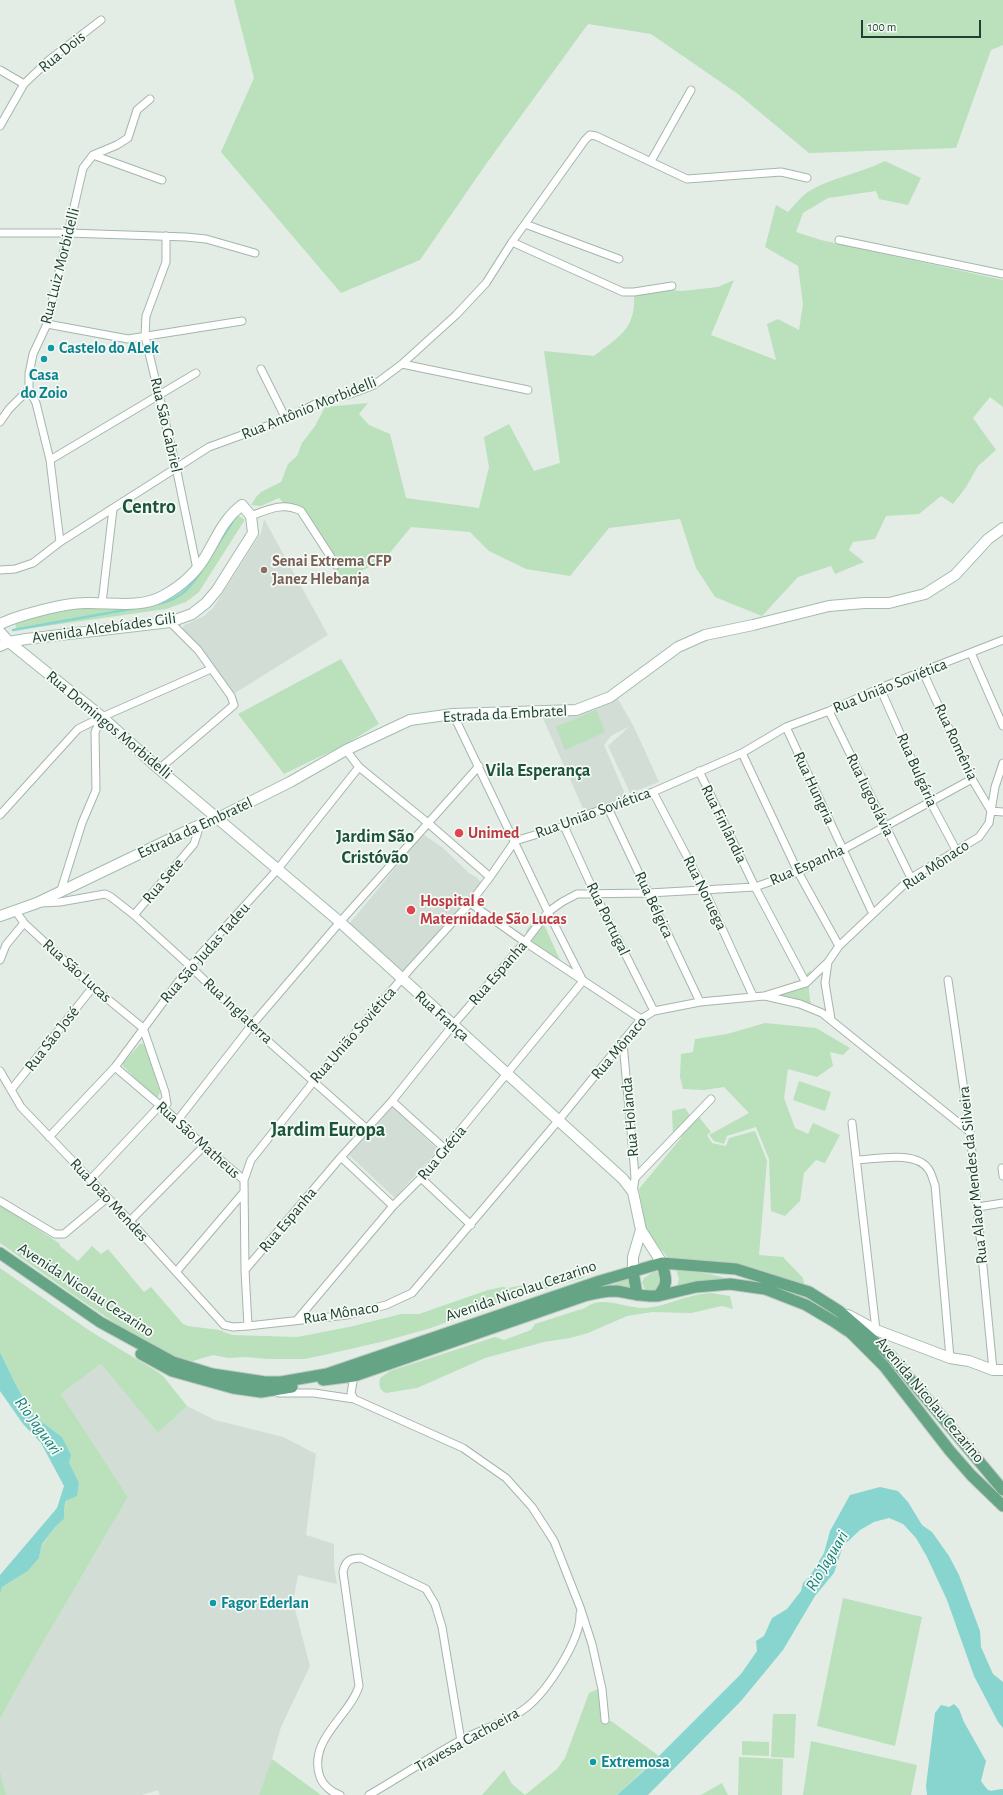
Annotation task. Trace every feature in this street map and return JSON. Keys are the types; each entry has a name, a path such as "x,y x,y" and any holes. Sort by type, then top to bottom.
{"main road":[{"name":"Avenida Nicolau Cezarino","path":"0,1253 113,1330 173,1362 212,1374 240,1380 276,1382 327,1374 633,1271 662,1263 736,1268 809,1292 838,1310 890,1355 980,1465 1003,1490"},
{"name":"Avenida Nicolau Cezarino","path":"0,1262 95,1327 172,1371 233,1388 261,1392 354,1376 584,1296 601,1292 615,1291 658,1296 696,1287 730,1284 765,1289 806,1305 851,1334 884,1366 950,1451 971,1475 1003,1506"},
{"path":"658,1296 665,1288 667,1281 662,1263"},
{"path":"633,1271 637,1294"}],"street":[{"name":"Rua Dois","path":"0,126 24,84 49,60 101,20"},
{"name":"Rua Dois","path":"0,70 24,84"},
{"path":"691,90 651,161 687,179 781,172 808,178"},
{"path":"93,156 128,138 137,110 150,99"},
{"name":"Rua Antônio Morbidelli","path":"0,570 15,569 33,563 60,542 209,447 286,418 317,403 348,395 374,385 402,364 456,315 486,283 512,242 590,135 596,136 651,161"},
{"path":"93,156 162,180"},
{"name":"Rua Luiz Morbidelli","path":"60,542 50,460 36,403 29,389 29,374 33,354 47,324 83,168 93,156"},
{"path":"526,224 619,259"},
{"path":"0,233 68,233 166,236 206,239 255,252"},
{"name":"Rua São Gabriel","path":"166,236 166,262 146,316 145,336 176,467 197,569"},
{"path":"839,240 1003,274"},
{"path":"512,242 622,292 634,292 672,286"},
{"path":"47,324 128,339 242,321"},
{"path":"402,364 528,390"},
{"path":"261,369 286,418"},
{"path":"50,460 158,394 196,373"},
{"path":"0,422 9,409 29,389"},
{"name":"Avenida Alcebíades Gili","path":"0,624 11,618 71,604 102,603 119,605 146,602 162,597 182,584 197,569 208,553 224,521 231,513 242,505 251,516 253,533 217,590 206,603 192,614 170,622 5,644"},
{"path":"251,516 277,506 294,508 301,511 336,565"},
{"path":"102,603 113,509"},
{"name":"Estrada da Embratel","path":"0,916 37,903 61,890 218,818 290,782 346,750 410,720 453,714 576,710 610,698 678,647 705,635 754,625 829,606 864,603 889,603 925,594 955,575 988,539 1003,528"},
{"path":"160,769 234,705 231,696 198,650 170,622"},
{"name":"Rua Domingos Morbidelli","path":"0,632 5,644 102,717 218,818"},
{"name":"Rua União Soviética","path":"244,1180 251,1160 314,1081 470,903 515,841 564,826 589,814 653,792 742,753 786,727 830,711 880,688 1003,640"},
{"path":"971,653 1003,726"},
{"path":"1,811 78,729 211,669"},
{"name":"Rua Romênia","path":"923,672 972,779 991,811"},
{"name":"Rua Bulgária","path":"880,688 930,801 956,850"},
{"name":"Rua Iugoslávia","path":"830,711 911,878"},
{"path":"453,714 548,912 583,981"},
{"path":"61,890 82,823 96,790 95,732 102,717"},
{"name":"Rua Hungria","path":"786,727 873,914"},
{"path":"346,750 359,767 428,823 490,877"},
{"path":"742,753 798,872 839,946"},
{"name":"Rua Mônaco","path":"224,1325 233,1327 248,1326 347,1315 386,1305 412,1293 558,1121 641,1019 654,1011 700,1002 764,996 806,983 828,962 839,946 911,878 978,837 988,823 995,787 1003,763"},
{"path":"177,1121 251,1026 340,922 479,766"},
{"name":"Rua São Judas Tadeu","path":"49,1137 115,1067 190,966 278,870 359,767"},
{"name":"Rua Finlândia","path":"699,771 755,887 806,983"},
{"name":"Rua Espanha","path":"245,1270 366,1128 392,1101 453,1025 525,942 548,912 562,902 578,894 649,893 755,887 798,872 842,850 972,779"},
{"name":"Rua Noruega","path":"653,792 704,889 753,996"},
{"name":"Rua Bélgica","path":"608,808 700,1002"},
{"path":"991,811 1003,812"},
{"name":"Rua França","path":"218,818 340,922 558,1121 633,1192"},
{"name":"Rua Sete","path":"134,915 194,844 200,825"},
{"name":"Rua Portugal","path":"564,826 595,894 654,1011"},
{"name":"Rua Inglaterra","path":"37,903 60,902 105,894 111,897 134,915 190,966 251,1026 366,1128"},
{"path":"470,903 525,942 641,1019"},
{"name":"Rua São Lucas","path":"15,910 24,923 93,987 143,1028"},
{"path":"0,960 6,945 24,923"},
{"path":"828,962 825,983 831,1019"},
{"name":"Rua Alaor Mendes da Silveira","path":"948,980 970,1132 998,1370"},
{"name":"Rua Grécia","path":"297,1320 393,1206 422,1178 583,981"},
{"name":"Rua São José","path":"11,1090 93,987"},
{"path":"764,996 800,1004 822,1013 970,1132"},
{"path":"143,1028 166,1099 169,1113"},
{"name":"Rua Holanda","path":"623,1043 635,1178 633,1192"},
{"name":"Rua São Matheus","path":"115,1067 244,1180 245,1270 248,1326"},
{"name":"Rua João Mendes","path":"0,1071 21,1107 130,1222 224,1325"},
{"path":"90,1180 166,1099"},
{"path":"635,1178 711,1099"},
{"path":"392,1101 445,1149"},
{"path":"852,1123 876,1330"},
{"path":"130,1222 204,1146"},
{"path":"341,1157 393,1206"},
{"path":"857,1160 906,1157 921,1163 929,1170 935,1185 950,1358"},
{"path":"1002,1168 1003,1176"},
{"path":"422,1178 471,1225"},
{"path":"176,1272 244,1192"},
{"path":"633,1192 641,1230 662,1263"},
{"path":"0,1201 55,1234 60,1235 64,1234 107,1198"},
{"path":"978,1207 1003,1202"},
{"path":"633,1271 633,1257 641,1230"},
{"path":"838,1310 876,1330 950,1358 968,1361 998,1370"},
{"path":"354,1376 351,1393 354,1400"},
{"path":"261,1392 314,1393 354,1400 463,1448 506,1478 546,1526 554,1541 580,1607 592,1644 602,1689 605,1720"},
{"path":"340,1795 334,1793 322,1782 318,1770 322,1745 341,1714 356,1696 359,1686 343,1572 344,1565 348,1560 361,1558 426,1589 435,1604 442,1627 461,1741"},
{"name":"Travessa Cachoeira","path":"369,1795 461,1741 518,1713 536,1698 568,1654 578,1632 581,1620 580,1607"}],"shaded area":[{"name":"Senai Extrema CFP Janez Hlebanja","path":"264,519 328,635 235,693 224,685 183,629 183,626 204,616 213,608 261,533"},
{"path":"616,696 633,725 659,782 630,793 608,746 630,726 611,736 604,745 626,796 585,813 542,716 592,710"},
{"name":"Hospital e Maternidade São Lucas","path":"423,834 443,848 469,873 482,883 477,892 403,976 346,928"},
{"path":"393,1107 438,1150 395,1198 349,1155"},
{"path":"101,1364 158,1433 187,1406 215,1420 283,1437 316,1454 306,1535 334,1544 334,1567 337,1584 298,1575 293,1602 310,1666 281,1727 267,1777 259,1795 160,1795 158,1790 142,1795 6,1795 0,1771 0,1719 28,1668 128,1497 61,1394"}],"green space":[{"path":"234,0 1003,0 1003,45 991,50 956,148 809,153 738,94 651,34 588,24 486,164 420,260 341,293 221,152 254,78"},
{"path":"885,161 921,178 908,205 879,199 876,191 828,198 803,213 796,232 821,240 1003,280 1003,407 990,397 973,418 996,450 978,466 966,487 953,504 941,496 919,514 886,516 875,539 853,542 849,550 864,562 835,574 831,566 798,577 762,616 715,597 696,568 680,519 609,528 570,576 526,569 489,551 470,532 411,527 384,560 361,571 344,582 303,514 287,507 279,498 261,506 251,505 261,492 281,482 288,464 297,456 302,443 315,426 325,407 368,403 359,414 369,425 390,434 406,498 479,508 489,467 484,437 509,424 534,471 560,463 544,351 594,356 618,337 629,324 634,306 634,294 718,287 734,280 711,335 776,360 767,324 778,319 799,330 803,304 798,266 765,247 776,205 788,212 811,190"},
{"path":"235,514 244,519 244,521 199,592 186,602 166,609 18,630 16,628 15,620 58,609 160,603 180,592 195,578"},
{"path":"341,659 379,724 344,745 284,774 238,714"},
{"path":"596,710 605,732 565,750 556,727"},
{"path":"535,920 542,920 560,960 557,961 527,937 526,932"},
{"path":"811,970 809,988 812,1007 793,998 776,994 800,980"},
{"path":"765,1023 816,1028 850,1048 843,1055 830,1052 833,1066 817,1077 788,1069 784,1098 795,1128 808,1134 813,1123 840,1135 825,1163 816,1160 804,1173 800,1201 785,1216 771,1211 769,1159 756,1127 727,1136 724,1144 714,1141 709,1135 749,1113 724,1087 704,1090 683,1089 680,1077 681,1054 693,1052 695,1039 727,1034"},
{"path":"141,1043 146,1046 160,1092 158,1097 154,1097 123,1066 123,1063"},
{"path":"799,1081 831,1092 825,1111 793,1100"},
{"path":"685,1108 691,1117 698,1116 711,1132 707,1135 712,1143 726,1146 729,1138 755,1131 767,1161 759,1255 783,1257 803,1278 804,1284 800,1288 670,1260 646,1232 639,1189 681,1138 679,1133 673,1135 672,1111"},
{"path":"0,1205 59,1243 60,1246 78,1261 92,1246 101,1254 108,1249 144,1292 151,1287 183,1324 219,1330 232,1335 297,1337 349,1327 401,1314 419,1314 488,1290 502,1287 508,1288 589,1272 583,1278 503,1301 431,1328 385,1341 324,1355 304,1359 268,1359 246,1357 228,1358 213,1355 193,1361 180,1359 149,1346 0,1243"},
{"path":"0,1268 90,1331 163,1376 187,1406 158,1433 101,1364 61,1394 128,1497 28,1668 0,1719 0,1594 2,1587 28,1571 39,1558 42,1545 56,1526 64,1519 64,1508 67,1501 76,1496 79,1483 69,1462 62,1437 34,1416 16,1385 0,1352"},
{"path":"676,1269 710,1274 730,1279 700,1281 676,1289 679,1279"},
{"path":"655,1271 661,1274 663,1289 646,1292 642,1283 644,1278"},
{"path":"631,1277 633,1289 606,1288"},
{"path":"711,1293 730,1296 733,1309 722,1306 691,1313 652,1312 627,1316 588,1333 570,1338 544,1342 485,1358 417,1388 386,1393 380,1387 380,1378 390,1371 495,1337 504,1340 531,1330 535,1324 599,1302 645,1308"},
{"path":"843,1598 922,1617 895,1746 817,1726"},
{"path":"598,1689 601,1722 611,1721 659,1756 617,1795 525,1795 557,1769 565,1758 589,1693"},
{"path":"773,1714 796,1714 794,1758 771,1757"},
{"path":"742,1741 769,1742 769,1756 742,1755"},
{"path":"811,1741 917,1765 911,1795 803,1795"},
{"path":"739,1757 783,1759 782,1795 738,1795"},
{"path":"272,1759 321,1795 259,1795"},
{"path":"504,1770 512,1784 525,1795 482,1795"},
{"path":"0,1771 6,1795 0,1795"},
{"path":"722,1783 728,1795 701,1795"}],"water":[{"name":"Rio Jaguari","path":"0,1352 16,1385 34,1416 62,1437 71,1455 69,1462 79,1483 77,1496 66,1501 64,1508 64,1519 56,1526 42,1544 39,1558 28,1571 2,1587 0,1594 0,1575 57,1508 64,1486 41,1443 23,1424 0,1391"},
{"name":"Rio Jaguari","path":"880,1487 898,1491 908,1502 922,1525 932,1532 949,1556 959,1575 980,1631 981,1647 993,1674 1003,1682 1003,1728 998,1722 974,1676 947,1600 927,1557 916,1538 903,1524 889,1518 874,1522 860,1530 843,1546 834,1573 815,1596 783,1650 741,1701 648,1795 617,1795 647,1768 741,1674 757,1651 756,1641 764,1636 772,1618 787,1609 801,1591 803,1583 810,1576 824,1553 830,1531 850,1495"},
{"path":"954,1704 959,1709 964,1722 986,1761 981,1781 990,1791 1003,1789 1003,1795 927,1795 926,1786 935,1713 941,1705 949,1707"}],"waterway":[{"path":"216,547 233,521"},
{"path":"153,605 169,601 182,594 192,584 202,570"},
{"path":"13,630 136,608"}],"place":[{"name":"Castelo do ALek","path":"51,348"},
{"name":"Casa do Zoio","path":"44,359"},
{"name":"Senai Extrema CFP Janez Hlebanja","path":"264,570"},
{"name":"Unimed","path":"459,833"},
{"name":"Hospital e Maternidade São Lucas","path":"411,910"},
{"name":"Fagor Ederlan","path":"213,1603"},
{"name":"Extremosa","path":"593,1762"}],"district":[{"name":"Centro","path":"149,507"},
{"name":"Vila Esperança","path":"538,771"},
{"name":"Jardim São Cristóvão","path":"375,847"},
{"name":"Jardim Europa","path":"328,1130"}]}
